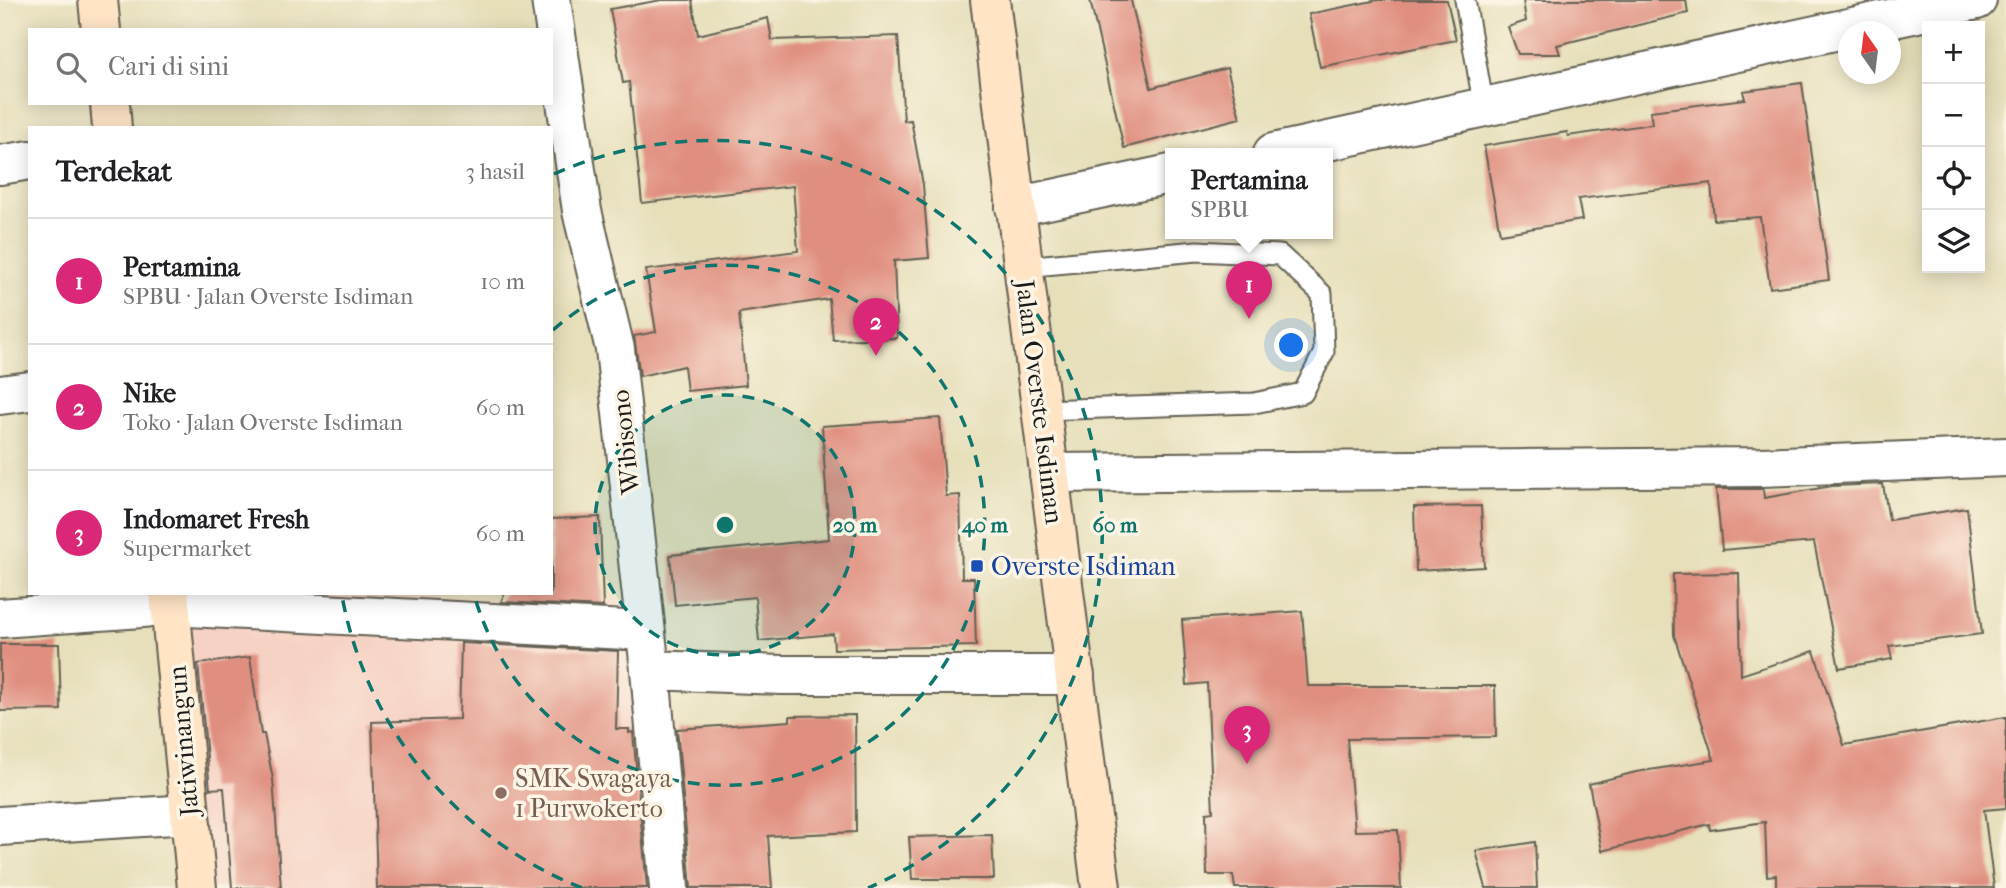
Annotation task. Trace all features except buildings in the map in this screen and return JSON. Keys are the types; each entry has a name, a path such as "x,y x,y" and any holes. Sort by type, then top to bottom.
{"main road":[{"path":"98,0 102,28"},
{"name":"Jalan Overste Isdiman","path":"990,0 1101,888"},
{"path":"110,105 113,126"},
{"name":"Jatiwinangun","path":"169,600 197,888"}],"street":[{"name":"Wibisono","path":"551,0 582,211 614,349 650,670 669,888"},
{"path":"1296,148 1977,0"},
{"path":"0,164 28,160"},
{"path":"1015,207 1165,175"},
{"path":"0,395 28,391"},
{"path":"1049,473 1761,467 2006,457"},
{"path":"0,618 169,600 645,631"},
{"path":"650,670 782,675 1075,676"},
{"path":"0,827 190,814"}],"lane":[{"path":"1465,0 1484,108"},
{"path":"1023,267 1197,251 1280,255 1322,294 1324,352 1303,393 1254,402 1041,410"}],"shaded area":[{"path":"175,595 383,595 501,601 603,598 667,608 681,888 203,888"}],"place":[{"name":"Pertamina","path":"1249,319"},
{"name":"Nike","path":"876,356"},
{"name":"Overste Isdiman","path":"977,566"},
{"name":"Indomaret Fresh","path":"1247,764"},
{"name":"SMK Swagaya 1 Purwokerto","path":"501,793"}]}
